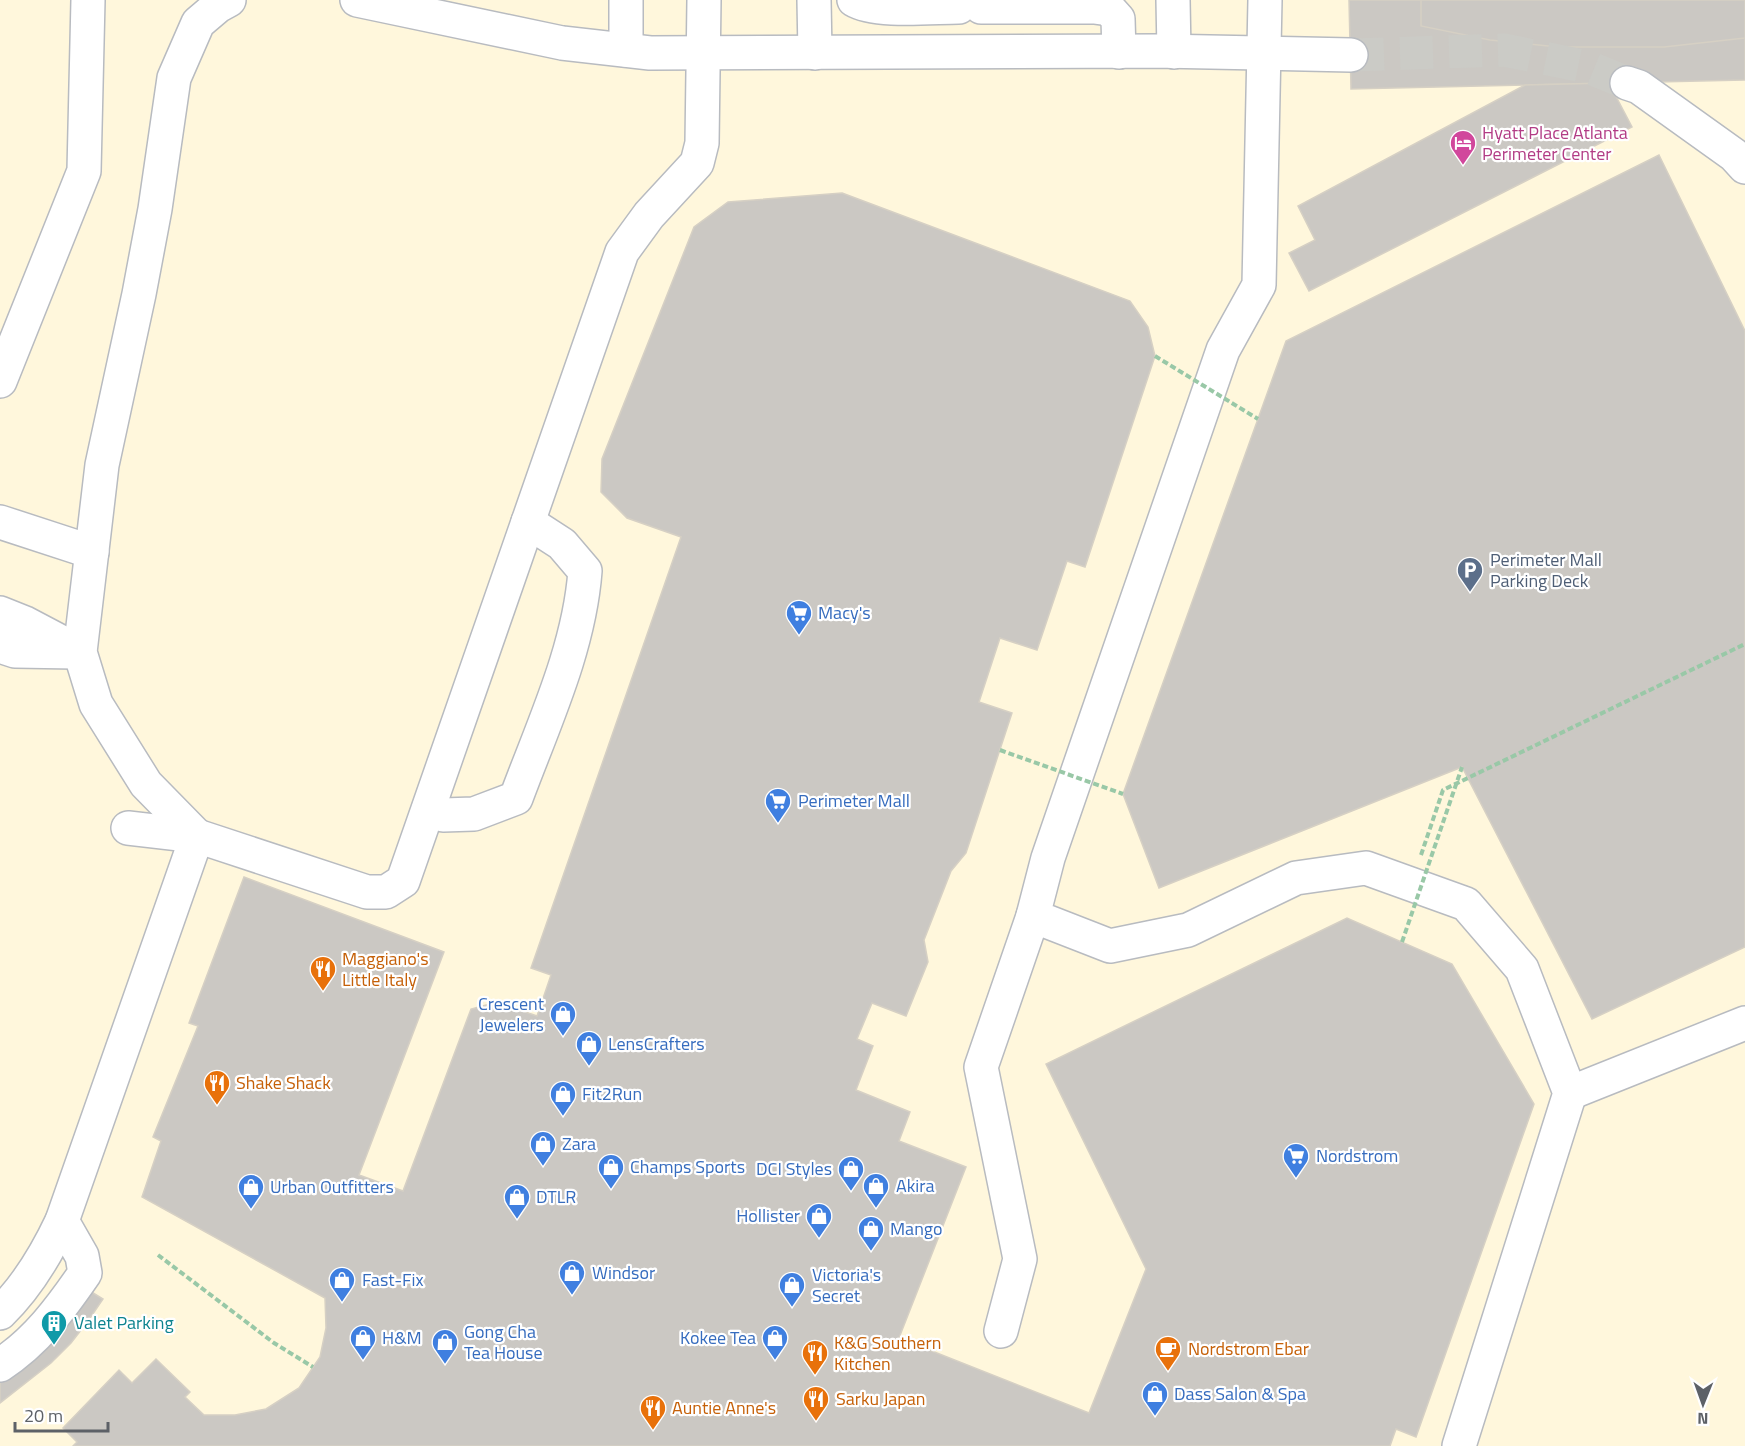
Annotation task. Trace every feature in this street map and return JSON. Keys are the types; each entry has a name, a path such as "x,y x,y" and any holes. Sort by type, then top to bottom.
{"lane":[{"path":"0,381 84,171 88,0"},
{"path":"197,836 146,784 96,704 80,652 102,465 155,209 174,78 198,23 229,0"},
{"path":"357,0 416,7 562,43 650,53 1119,52 1172,18 1263,53 1351,55"},
{"path":"626,0 626,50"},
{"path":"128,828 197,836 367,892 386,892 403,881 622,252 650,215 696,163 702,143 704,0"},
{"path":"814,0 815,52"},
{"path":"854,0 875,7 1094,7 1109,9 1118,19 1119,52"},
{"path":"1001,1331 1020,1259 981,1067 1033,916 1048,858 1223,350 1259,285 1265,0"},
{"path":"1627,83 1639,87 1741,155"},
{"path":"0,522 92,552"},
{"path":"429,808 443,815 474,814 516,798 558,687 583,602 585,571 562,544 528,522"},
{"path":"0,613 25,623 80,652"},
{"path":"0,646 15,651 80,652"},
{"path":"0,1313 14,1300 34,1272 45,1236 197,836"},
{"path":"1033,916 1110,946 1188,930 1296,878 1366,868 1466,904 1522,969 1570,1094 1459,1446"},
{"path":"1570,1094 1745,1023"},
{"path":"0,1365 18,1353 43,1328 85,1273 82,1256 45,1236"}],"path":[{"path":"1155,356 1258,419"},
{"path":"1411,884 1443,790 1745,645"},
{"path":"1000,750 1123,794"},
{"path":"1401,942 1462,767"},
{"path":"158,1255 274,1343 313,1367"}],"shaded area":[{"path":"0,0 1745,0 1745,1446 0,1446"}],"building":[{"path":"1349,0 1745,0 1745,80 1351,89"},
{"path":"1421,0 1745,0 1745,38 1664,47 1558,47 1490,40 1421,26"},
{"name":"Hyatt Place Atlanta Perimeter Center","path":"1609,83 1632,127 1309,291 1289,253 1315,240 1298,206 1525,85"},
{"name":"Perimeter Mall Parking Deck","path":"1659,155 1745,331 1745,947 1592,1019 1462,767 1159,888 1123,794 1286,341"},
{"name":"Perimeter Mall","path":"842,193 1130,301 1148,327 1155,356 1085,567 1067,561 1037,650 1000,638 979,702 1012,713 966,853 951,871 924,940 928,962 906,1016 872,1003 857,1039 873,1046 856,1090 910,1112 899,1141 966,1167 899,1338 1089,1413 1146,1269 1046,1064 1347,918 1452,964 1534,1104 1416,1437 1396,1429 1390,1446 73,1446 77,1442 63,1428 119,1370 132,1383 156,1359 190,1392 185,1397 204,1415 235,1415 266,1409 299,1388 320,1357 326,1328 325,1298 142,1197 161,1141 153,1137 198,1026 189,1023 244,877 444,952 359,1175 403,1191 471,1009 497,1002 537,1016 551,975 531,968 681,537 627,518 601,492 602,459 694,227 728,202"},
{"name":"Valet Parking","path":"85,1288 103,1299 88,1321 51,1363 0,1403 0,1379"}],"tunnel":[{"path":"1351,55 1504,50 1588,67 1627,83"}],"place":[{"name":"Hyatt Place Atlanta Perimeter Center","path":"1463,166"},
{"name":"Perimeter Mall Parking Deck","path":"1470,593"},
{"name":"Macy's","path":"799,636"},
{"name":"Perimeter Mall","path":"778,824"},
{"name":"Maggiano's Little Italy","path":"323,992"},
{"name":"Crescent Jewelers","path":"563,1037"},
{"name":"LensCrafters","path":"589,1067"},
{"name":"Shake Shack","path":"217,1106"},
{"name":"Fit2Run","path":"563,1117"},
{"name":"Zara","path":"543,1167"},
{"name":"Nordstrom","path":"1296,1179"},
{"name":"Champs Sports","path":"611,1190"},
{"name":"DCI Styles","path":"851,1192"},
{"name":"Akira","path":"876,1209"},
{"name":"Urban Outfitters","path":"251,1210"},
{"name":"DTLR","path":"517,1220"},
{"name":"Hollister","path":"819,1239"},
{"name":"Mango","path":"871,1252"},
{"name":"Windsor","path":"572,1296"},
{"name":"Fast-Fix","path":"342,1303"},
{"name":"Victoria's Secret","path":"792,1308"},
{"name":"Valet Parking","path":"54,1346"},
{"name":"H&M","path":"363,1361"},
{"name":"Kokee Tea","path":"775,1361"},
{"name":"Gong Cha Tea House","path":"445,1365"},
{"name":"Nordstrom Ebar","path":"1168,1372"},
{"name":"K&G Southern Kitchen","path":"815,1376"},
{"name":"Dass Salon & Spa","path":"1155,1417"},
{"name":"Sarku Japan","path":"816,1422"},
{"name":"Auntie Anne's","path":"653,1431"}]}
